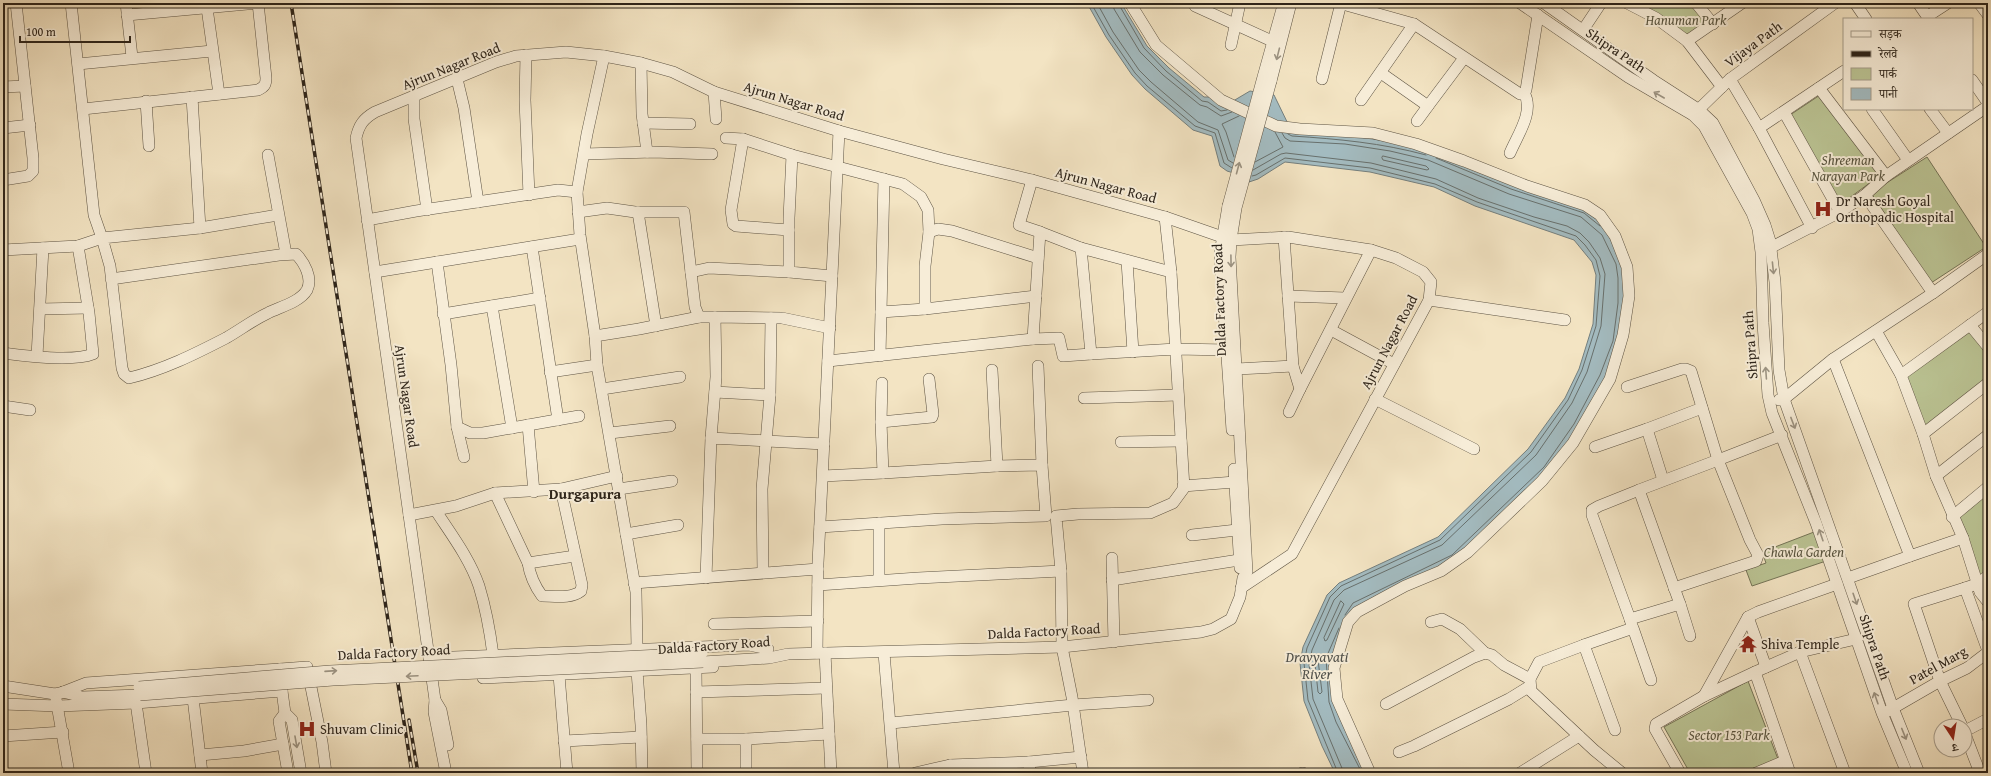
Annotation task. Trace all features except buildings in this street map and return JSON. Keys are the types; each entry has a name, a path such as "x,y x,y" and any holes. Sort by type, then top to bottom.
{"street":[{"path":"3,180 28,176 33,171 34,158 16,3"},
{"path":"71,3 94,214 110,266 111,280 122,368 124,374 129,378 148,374 186,358 304,295 309,282 304,262 296,254 286,254 111,280"},
{"path":"126,3 132,57"},
{"path":"83,109 258,90 266,84 258,3 207,8 179,6 127,15"},
{"path":"1130,3 1156,45 1221,100 1276,126 1300,129 1373,133 1416,144 1540,191 1585,205 1600,215 1615,236 1627,267 1629,296 1623,335 1610,379 1573,443 1542,481 1468,552 1441,571 1405,586 1357,612 1348,622 1334,668 1337,699 1370,773"},
{"path":"1231,45 1234,25 1240,3"},
{"name":"Dalda Factory Road","path":"1267,79 1272,41 1283,3"},
{"name":"Dalda Factory Road","path":"1242,583 1237,530 1220,253 1226,238 1232,207 1267,79 1290,3"},
{"path":"1322,79 1340,3 1414,24 1520,94 1524,93"},
{"name":"Shipra Path","path":"1520,3 1628,77 1695,112"},
{"name":"Shipra Path","path":"1544,3 1695,112 1752,213 1766,250 1779,370 1784,399 1893,708 1919,773"},
{"path":"1583,30 1601,3"},
{"path":"1627,3 1656,18 1687,41 1726,83 1759,128 1812,228"},
{"path":"1696,3 1713,24"},
{"name":"Vijaya Path","path":"1695,112 1726,83 1835,3"},
{"path":"1855,3 1865,18"},
{"path":"1918,3 1929,18 1948,3"},
{"path":"1979,3 1988,15"},
{"path":"1687,41 1713,24 1739,4"},
{"path":"1195,6 1272,41"},
{"path":"207,8 219,94"},
{"path":"1510,153 1528,110 1528,104 1524,93 1529,76 1538,16"},
{"path":"1362,100 1414,24"},
{"path":"78,64 132,57 212,51"},
{"name":"Ajrun Nagar Road","path":"446,773 434,712 435,700 356,138 359,127 365,118 375,112 496,62 516,56 566,52 604,56 641,63 673,72 714,92 839,131 943,159 1032,180 1165,217 1226,238 1284,237 1371,250 1396,258 1423,272 1431,282 1429,300 1292,554 1242,583"},
{"path":"526,55 525,100 529,195"},
{"path":"604,56 584,154 578,192 578,212 580,239 595,336 597,365 610,434 634,583 637,649"},
{"path":"1417,121 1464,58"},
{"path":"641,63 643,123 647,152"},
{"path":"1759,128 1843,71"},
{"path":"1380,73 1428,106"},
{"path":"457,79 464,108 478,202"},
{"path":"1766,250 1812,228 1840,212 1865,195 1886,176 1988,104 1973,82"},
{"path":"3,88 25,86"},
{"path":"1819,88 1886,176"},
{"path":"714,92 716,119"},
{"path":"192,96 200,228"},
{"path":"414,97 414,119 427,210"},
{"path":"146,101 149,146"},
{"path":"1873,110 1908,160"},
{"path":"1931,110 1948,133"},
{"path":"1784,112 1840,212"},
{"path":"643,123 690,124"},
{"path":"3,128 30,125"},
{"path":"831,773 826,688 818,622 818,569 830,328 834,206 839,131"},
{"path":"726,138 744,139 792,155 903,184 921,196 928,210 929,232 925,266 925,308"},
{"path":"744,139 731,210 733,224 736,226 789,230"},
{"path":"584,154 647,152 712,154"},
{"path":"268,155 286,254"},
{"path":"789,272 792,155"},
{"path":"880,356 884,180"},
{"path":"1032,180 1019,225 1081,248 1127,262 1170,272"},
{"path":"367,220 558,190 578,192"},
{"path":"1865,195 1933,293"},
{"path":"578,212 607,208 638,212 684,212 695,306 699,317"},
{"path":"638,212 656,326"},
{"path":"3,250 78,246 102,238 200,228 278,215"},
{"path":"820,527 1078,514 1150,513 1173,503 1184,488 1176,349 1165,217"},
{"path":"929,232 938,229 952,231 1038,258"},
{"path":"1032,339 1040,232"},
{"path":"1284,237 1293,366 1300,389"},
{"name":"Dalda Factory Road","path":"3,686 59,693 82,689 138,695 330,671 700,661 768,654 884,653 1062,647 1180,635 1213,629 1231,619 1240,598 1242,583 1247,572 1237,370 1226,238"},
{"path":"375,272 580,239"},
{"path":"3,352 37,356 87,357 93,354 88,308 78,246"},
{"path":"532,247 558,420"},
{"path":"37,356 43,248"},
{"path":"1081,248 1091,354"},
{"path":"1290,412 1300,389 1331,330 1345,298 1371,250"},
{"name":"Shipra Path","path":"1766,250 1763,323 1772,413 1816,523 1882,713 1906,773"},
{"path":"1770,402 1784,399 1833,359 1986,258"},
{"path":"436,262 451,365 457,427 464,457"},
{"path":"1127,262 1134,352"},
{"path":"691,272 709,268 789,272 832,276"},
{"path":"881,312 1036,296"},
{"path":"1288,296 1345,298"},
{"path":"443,314 540,298"},
{"path":"1429,300 1565,320"},
{"path":"492,306 512,428"},
{"path":"40,308 88,308"},
{"path":"1901,374 1988,312"},
{"path":"595,336 699,317 782,318 830,328"},
{"path":"706,578 711,438 715,392 715,317"},
{"path":"763,572 762,490 770,395 771,318"},
{"path":"1970,325 1988,347"},
{"path":"1331,330 1394,364"},
{"path":"1876,331 1901,374 1923,434 1936,476 1952,516 1963,538 1980,592 1988,602"},
{"path":"828,361 1032,339 1058,338 1063,356 1176,349 1227,350"},
{"path":"1833,359 1910,556"},
{"path":"550,372 597,365"},
{"path":"1038,366 1042,466 1061,572 1062,647 1073,705 1083,773"},
{"path":"1237,370 1293,366"},
{"path":"1627,387 1686,369 1691,371 1718,460 1758,558 1756,561 1674,588"},
{"path":"992,370 997,466"},
{"path":"602,389 680,377"},
{"path":"881,422 932,417 933,414 929,379"},
{"path":"882,383 881,422 883,473"},
{"path":"1923,434 1988,383"},
{"path":"715,392 770,395"},
{"path":"1084,398 1178,395"},
{"path":"1375,400 1474,450"},
{"path":"3,406 30,410"},
{"path":"1595,447 1702,408"},
{"path":"457,427 470,433 482,433 579,416"},
{"path":"528,425 534,492"},
{"path":"610,434 670,426"},
{"path":"1647,429 1663,480"},
{"path":"1651,680 1592,515 1592,510 1663,480 1782,435"},
{"path":"1936,476 1988,435"},
{"path":"711,438 824,444"},
{"path":"1121,442 1181,441"},
{"path":"823,476 997,466 1042,466"},
{"path":"409,516 456,506 495,493 534,492 561,489 617,476"},
{"path":"619,489 672,481"},
{"path":"1183,486 1235,482"},
{"path":"1952,516 1988,487"},
{"path":"495,493 528,563 530,576 542,596 574,595 581,591 582,585 561,489"},
{"path":"1639,490 1690,636"},
{"path":"436,511 450,532 478,584 489,620 493,655"},
{"path":"879,523 879,580"},
{"path":"626,534 678,525"},
{"path":"1192,535 1237,530"},
{"path":"1848,578 1963,538"},
{"path":"528,563 575,556"},
{"path":"1112,558 1114,642"},
{"path":"1112,580 1239,560"},
{"path":"634,583 818,569"},
{"path":"818,585 879,580 1061,572"},
{"path":"1958,718 1940,680 1914,604 1977,584 1988,576"},
{"path":"1704,696 1748,617 1758,612 1837,584"},
{"path":"1965,588 1988,652"},
{"path":"1399,752 1509,699 1530,683 1539,662 1584,645 1680,604"},
{"path":"1748,617 1766,667"},
{"path":"1431,622 1442,619 1460,629 1485,653 1492,656 1530,683 1531,691 1579,736 1622,773"},
{"path":"714,624 818,622"},
{"path":"1680,773 1655,726 1658,722 1704,696 1800,652 1856,639"},
{"path":"429,658 749,645 768,654"},
{"path":"1584,645 1615,730"},
{"path":"1800,652 1845,773"},
{"name":"Patel Marg","path":"1882,713 1940,680 1967,668 1988,652"},
{"path":"884,653 894,773"},
{"path":"1386,704 1474,657 1485,653"},
{"path":"432,680 636,671 700,661 747,665 768,654"},
{"path":"697,773 696,692 700,661"},
{"path":"69,773 58,706 59,693 86,683 307,667 322,742 326,773"},
{"path":"280,669 285,713 292,720 301,773"},
{"path":"636,671 642,773"},
{"path":"1755,672 1790,773"},
{"path":"559,675 567,773"},
{"path":"696,692 826,688"},
{"path":"3,704 58,706 138,695 193,698 282,691"},
{"path":"138,695 146,773"},
{"path":"193,698 202,773"},
{"name":"Ajrun Nagar Road","path":"435,700 441,710 454,773"},
{"path":"891,723 1073,705 1148,700"},
{"path":"285,713 279,721 288,773"},
{"path":"1973,728 1988,720"},
{"path":"3,736 63,732"},
{"path":"697,739 746,739 829,734"},
{"path":"1520,773 1579,736"},
{"path":"564,741 641,737"},
{"path":"746,739 746,773"},
{"path":"200,755 244,751 283,744"},
{"path":"1973,754 1980,773"},
{"path":"915,773 951,769 1030,767 1081,757"},
{"path":"1756,773 1785,761"}],"green space":[{"name":"Hanuman Park","path":"1627,3 1696,3 1713,24 1687,41"},
{"name":"Shreeman Narayan Park","path":"1820,95 1882,174 1841,204 1790,115"},
{"path":"1927,157 1986,247 1931,283 1871,193"},
{"path":"1971,330 1988,354 1988,380 1926,428 1906,376"},
{"path":"1988,487 1988,584 1980,592 1952,517"},
{"name":"Chawla Garden","path":"1814,532 1826,561 1752,586 1746,570 1766,563 1762,552"},
{"name":"Sector 153 Park","path":"1748,681 1778,759 1745,773 1690,773 1664,727"}],"water":[{"name":"Dravyavati River","path":"1087,3 1121,3 1147,46 1169,68 1204,97 1209,97 1223,107 1250,91 1274,95 1292,132 1346,135 1392,142 1431,152 1586,209 1599,220 1624,262 1627,304 1608,378 1551,473 1457,563 1357,611 1334,660 1338,701 1373,773 1335,773 1322,746 1304,701 1300,663 1303,647 1327,595 1339,583 1438,537 1528,449 1565,398 1579,369 1593,324 1596,275 1592,262 1574,240 1475,206 1434,187 1370,172 1285,162 1258,179 1249,182 1247,177 1227,171 1220,166 1212,136 1193,130 1145,89 1132,75 1106,37"}],"railway":[{"path":"291,3 412,773"},
{"path":"409,720 418,773"}],"place":[{"name":"Dr Naresh Goyal Orthopadic Hospital","path":"1823,209"},
{"name":"Shiva Temple","path":"1748,644"},
{"name":"Shuvam Clinic","path":"307,729"}],"district":[{"name":"Durgapura","path":"585,493"}]}
